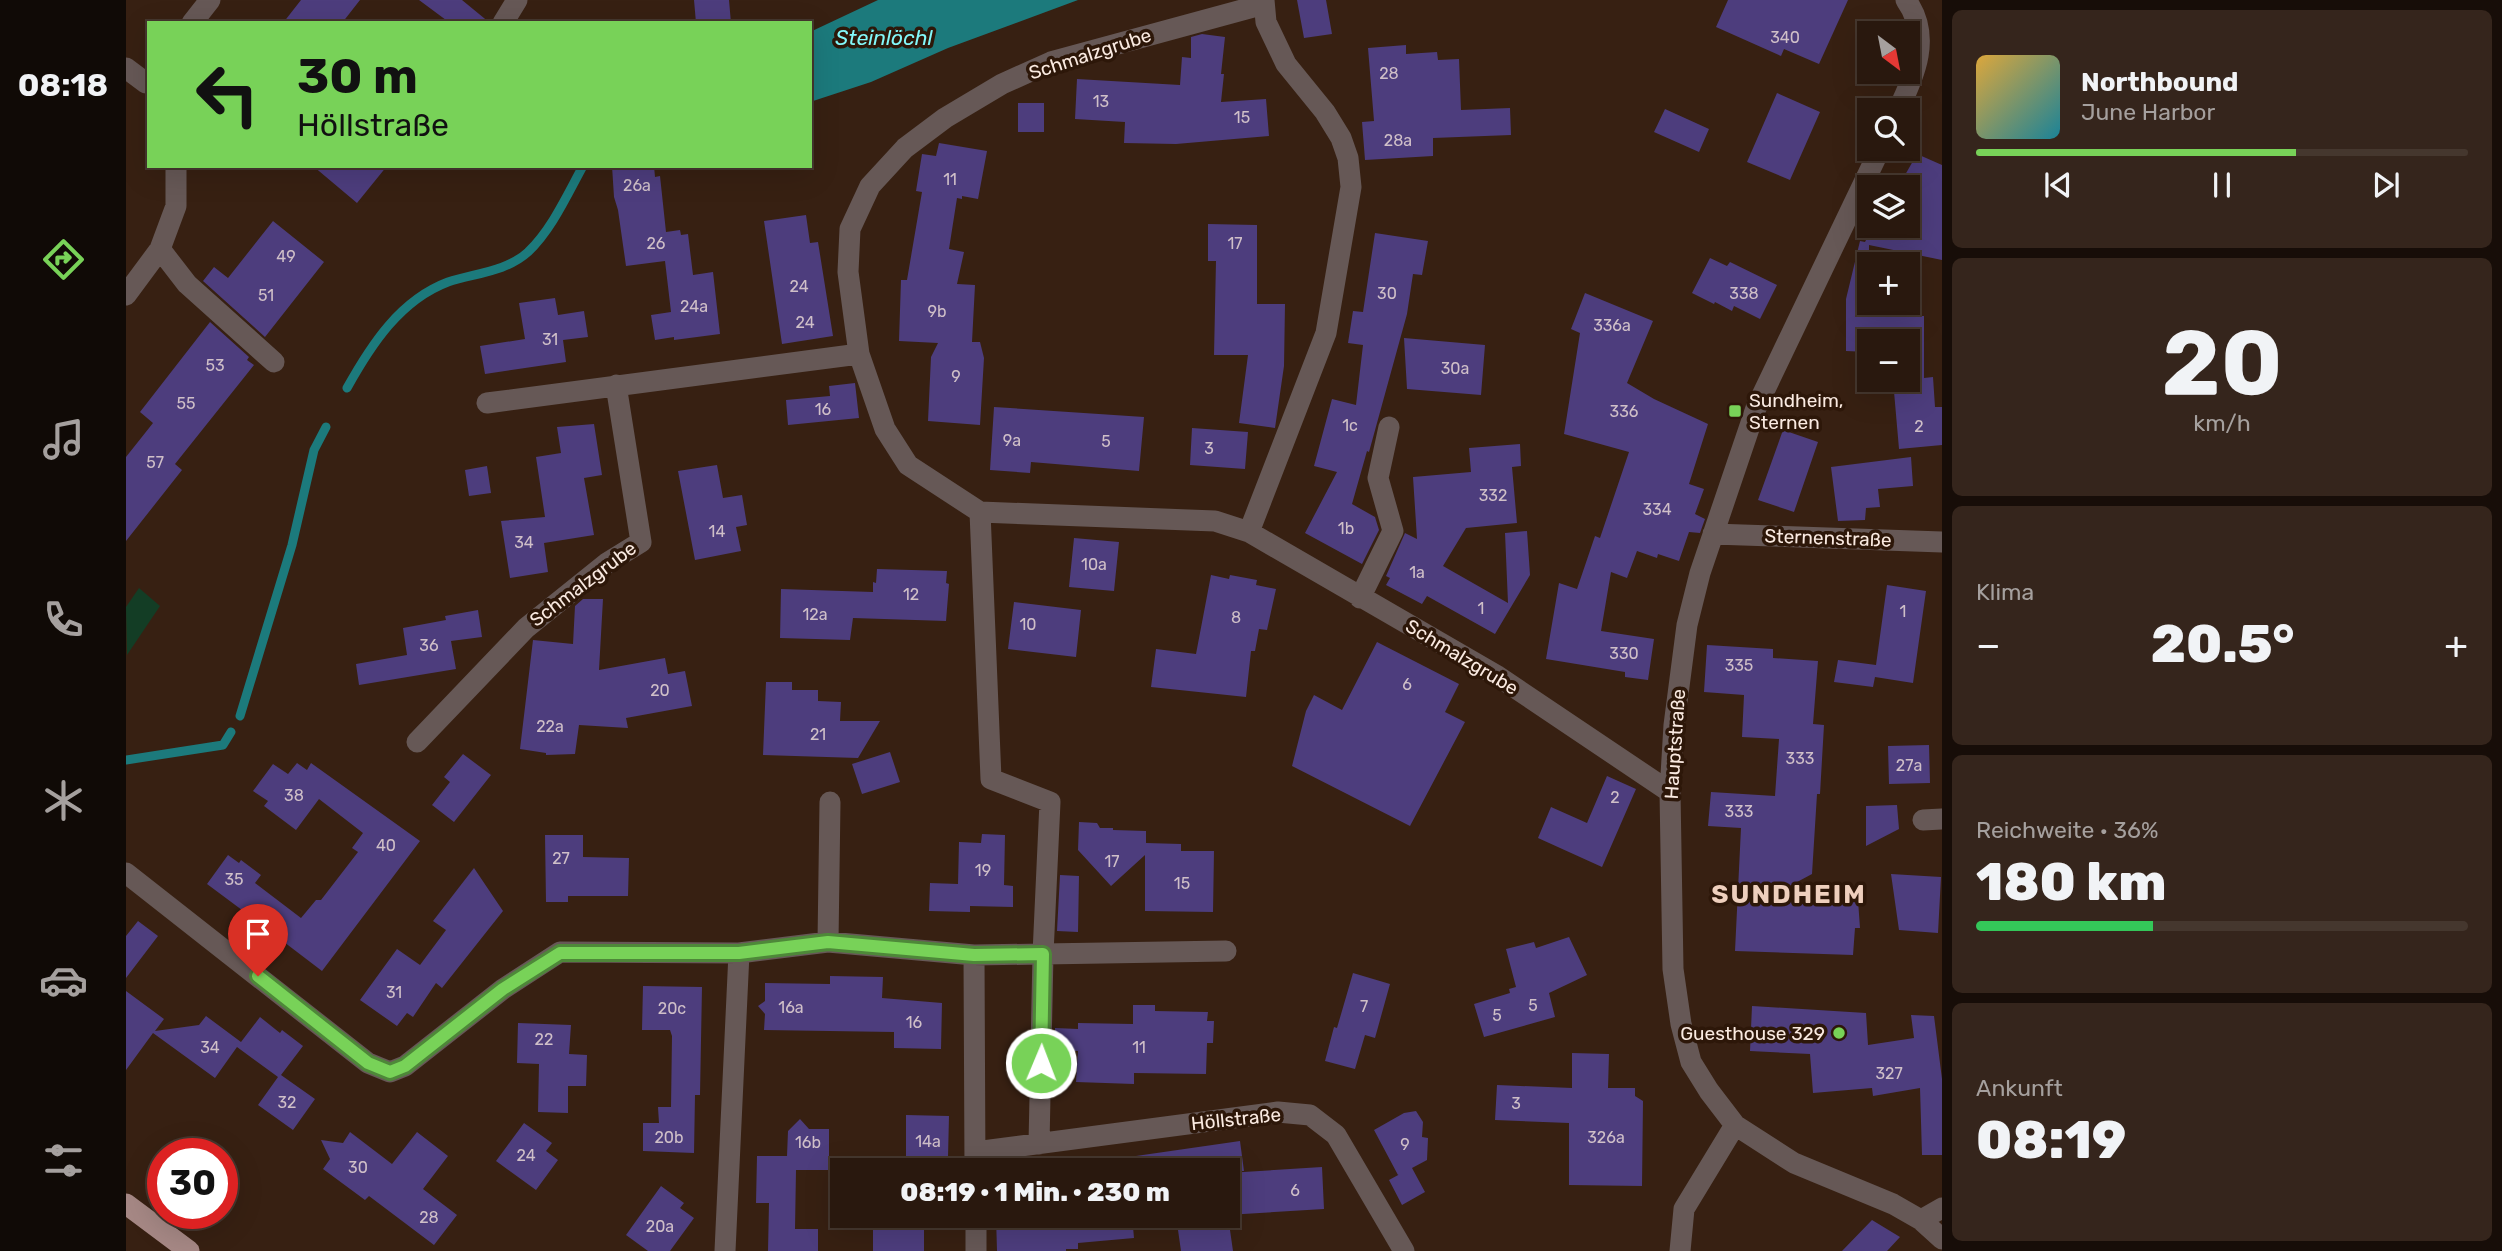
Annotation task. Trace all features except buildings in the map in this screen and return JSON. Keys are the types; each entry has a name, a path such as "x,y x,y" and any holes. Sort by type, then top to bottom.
{"main road":[{"path":"126,1203 189,1251"}],"street":[{"path":"194,21 210,0"},
{"path":"1904,98 1914,79 1921,47 1916,21 1906,0"},
{"name":"Schmalzgrube","path":"1248,532 1326,333 1351,187 1348,158 1341,138 1325,112 1286,64 1266,22 1264,2 1051,62 1002,83 905,148 870,187 850,229 848,272 859,354 885,429 908,465 980,512 1215,521 1248,532 1496,675 1670,792"},
{"path":"126,68 147,83"},
{"name":"Hauptstraße","path":"1874,161 1756,408 1700,573 1688,625 1674,724 1670,792 1673,970 1681,1024 1691,1062 1735,1125 1794,1163 1893,1204 1921,1220 1942,1239"},
{"path":"126,295 160,249 176,206 176,168"},
{"path":"160,249 187,284 274,362"},
{"path":"487,403 859,354"},
{"name":"Schmalzgrube","path":"417,742 526,628 607,564 641,542 616,385"},
{"path":"1360,598 1394,531 1378,478 1389,427"},
{"path":"980,512 991,779 1050,802 1043,954 1039,1144"},
{"name":"Sternenstraße","path":"1713,534 1942,542"},
{"path":"828,942 830,802"},
{"path":"126,873 368,1063 390,1072 405,1066 503,989 560,953 739,953 828,942 974,955 1226,951"},
{"path":"724,1251 739,953"},
{"name":"Höllstraße","path":"974,955 975,1158"},
{"name":"Höllstraße","path":"986,1158 1039,1144 1278,1112 1310,1115 1336,1135 1404,1251"},
{"path":"1680,1251 1685,1209 1735,1125"},
{"path":"1921,1220 1942,1208"},
{"path":"976,1228 976,1251"}],"green space":[{"path":"139,588 160,606 127,655 126,607"}],"water":[{"name":"Steinlöchl","path":"878,0 1078,0 948,48 871,82 812,101 812,31"}],"waterway":[{"path":"347,388 377,340 415,300 448,282 510,264 528,252 552,222 582,168"},
{"path":"240,716 292,545 314,450 326,427"},
{"path":"126,760 223,745 231,732"}],"place":[{"name":"Sundheim, Sternen","path":"1735,411"},
{"name":"Guesthouse 329","path":"1839,1033"}],"district":[{"name":"SUNDHEIM","path":"1789,894"}],"route":[{"path":"258,976 368,1063 390,1072 405,1066 503,989 560,953 739,953 828,942 974,955 1043,954 1041,1063"}]}
